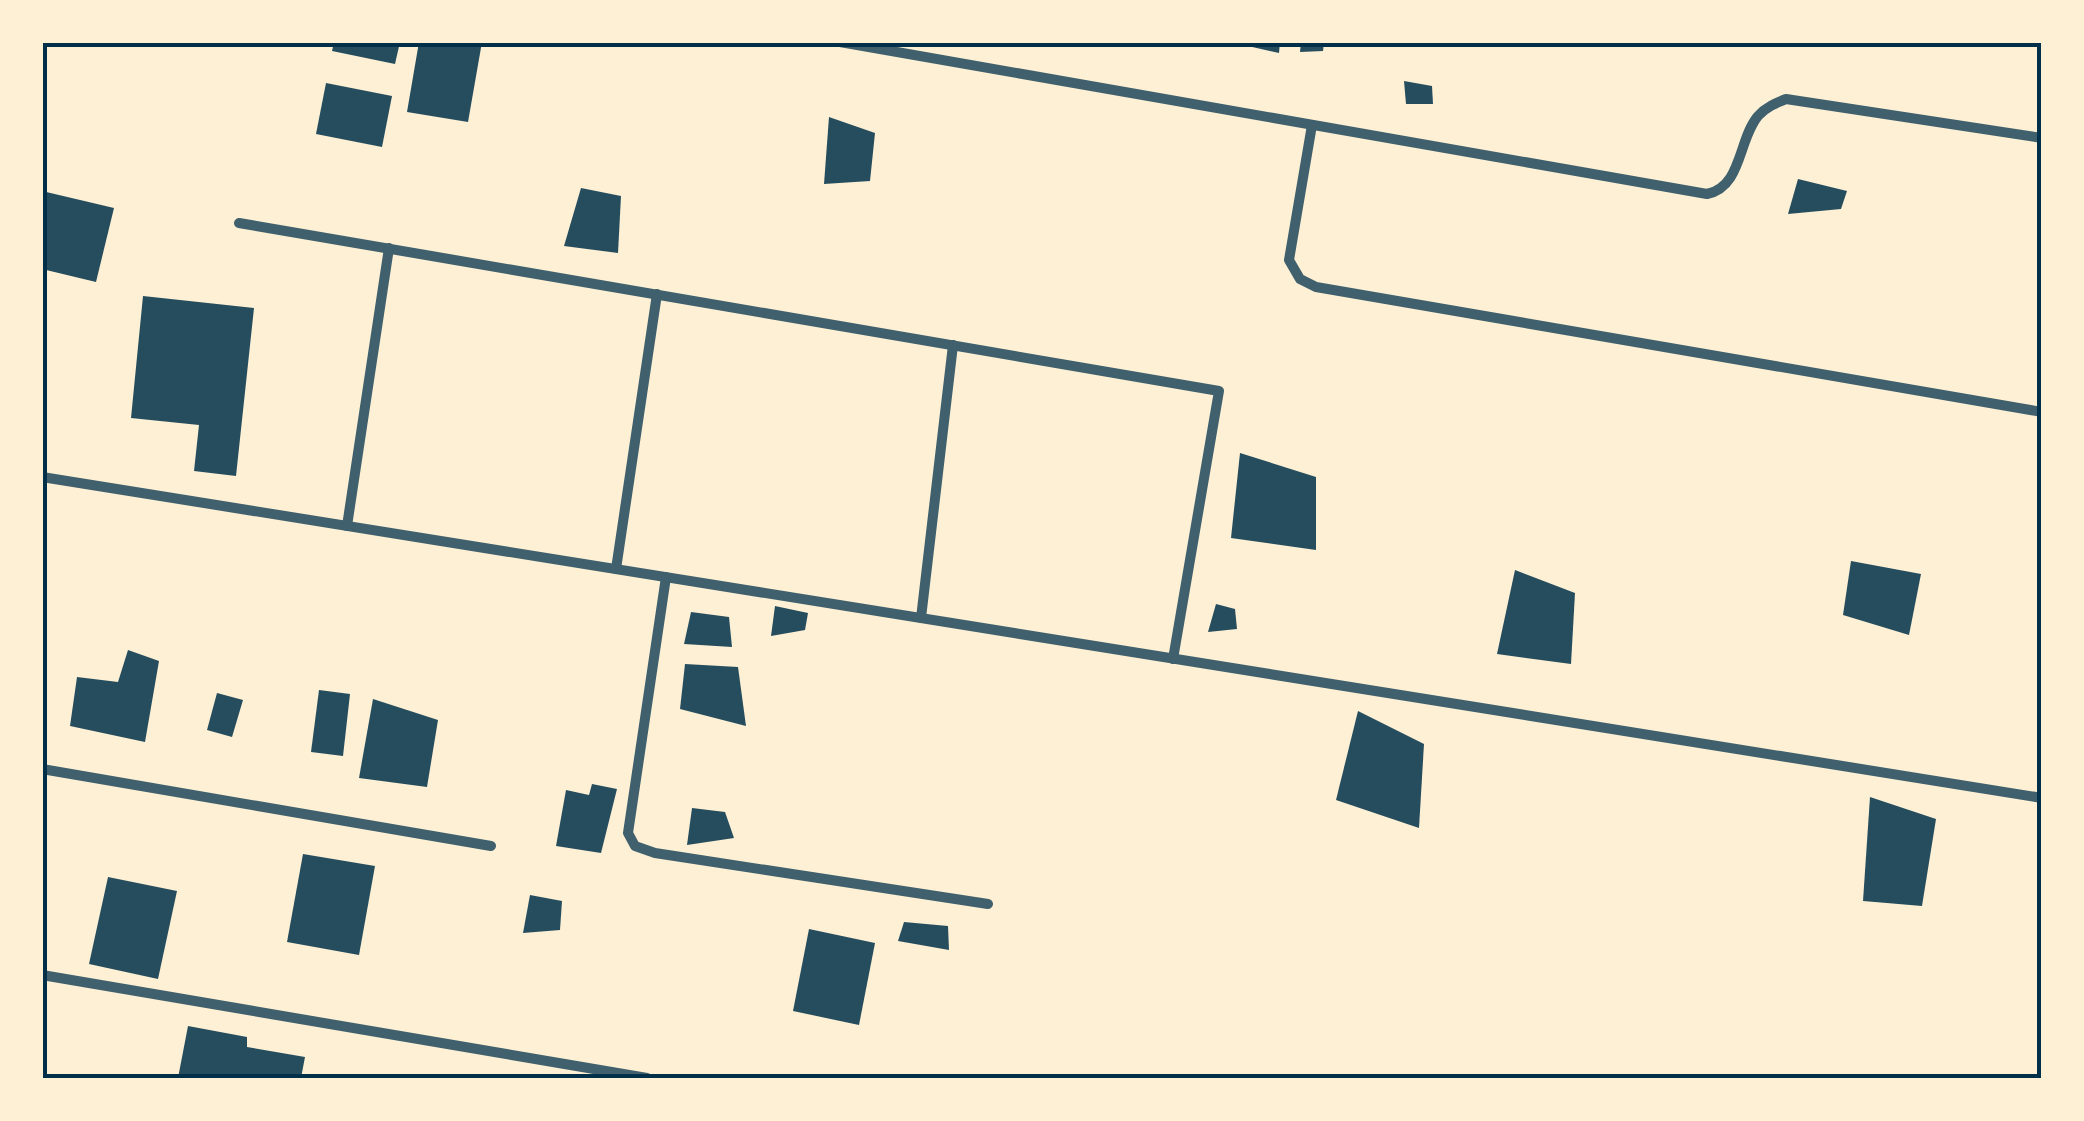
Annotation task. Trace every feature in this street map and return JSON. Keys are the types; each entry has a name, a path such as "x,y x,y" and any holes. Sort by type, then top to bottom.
{"street":[{"path":"840,42 1707,194 1718,192 1728,183 1757,117 1786,99 2042,138"},
{"path":"1312,126 1289,260 1300,279 1316,287 2042,412"},
{"path":"239,223 1218,391 1173,659"},
{"path":"348,526 388,248"},
{"path":"616,569 657,294"},
{"path":"921,618 953,346"},
{"path":"42,477 2042,798"},
{"path":"666,577 628,832 635,846 656,853 988,904"},
{"path":"42,769 491,846"},
{"path":"42,975 647,1078"}],"building":[{"path":"334,42 400,42 395,64 332,51"},
{"path":"419,42 482,42 468,122 407,112"},
{"path":"1280,42 1279,53 1239,44"},
{"path":"1301,42 1324,42 1323,51 1300,52"},
{"path":"1404,81 1432,86 1433,104 1406,104"},
{"path":"326,83 392,96 382,147 316,134"},
{"path":"829,117 875,133 870,181 824,184"},
{"path":"1798,179 1847,191 1841,209 1788,214"},
{"path":"581,188 621,196 618,253 564,246"},
{"path":"42,191 114,208 96,282 42,269"},
{"path":"143,296 254,308 236,476 194,471 199,425 131,418"},
{"path":"1240,453 1316,477 1316,550 1231,538"},
{"path":"1851,561 1921,574 1909,635 1843,615"},
{"path":"1515,570 1575,593 1571,664 1497,654"},
{"path":"1216,604 1235,609 1237,629 1208,632"},
{"path":"775,606 808,613 805,630 771,636"},
{"path":"691,612 729,617 732,647 684,644"},
{"path":"128,650 159,661 145,742 70,726 77,677 118,682"},
{"path":"685,664 738,667 746,726 680,709"},
{"path":"319,690 350,694 343,756 311,752"},
{"path":"217,693 243,700 232,737 207,730"},
{"path":"373,699 438,720 427,787 359,778"},
{"path":"1358,711 1424,744 1419,828 1336,800"},
{"path":"592,784 617,789 601,853 556,846 566,790 589,795"},
{"path":"1870,797 1936,819 1922,906 1863,901"},
{"path":"692,808 725,812 734,838 687,845"},
{"path":"303,854 375,866 359,955 287,942"},
{"path":"108,877 177,891 158,979 89,964"},
{"path":"530,895 562,901 560,930 523,933"},
{"path":"904,922 948,926 949,950 898,941"},
{"path":"809,929 875,943 859,1025 793,1011"},
{"path":"188,1026 247,1037 247,1047 305,1057 301,1078 178,1078"}]}
